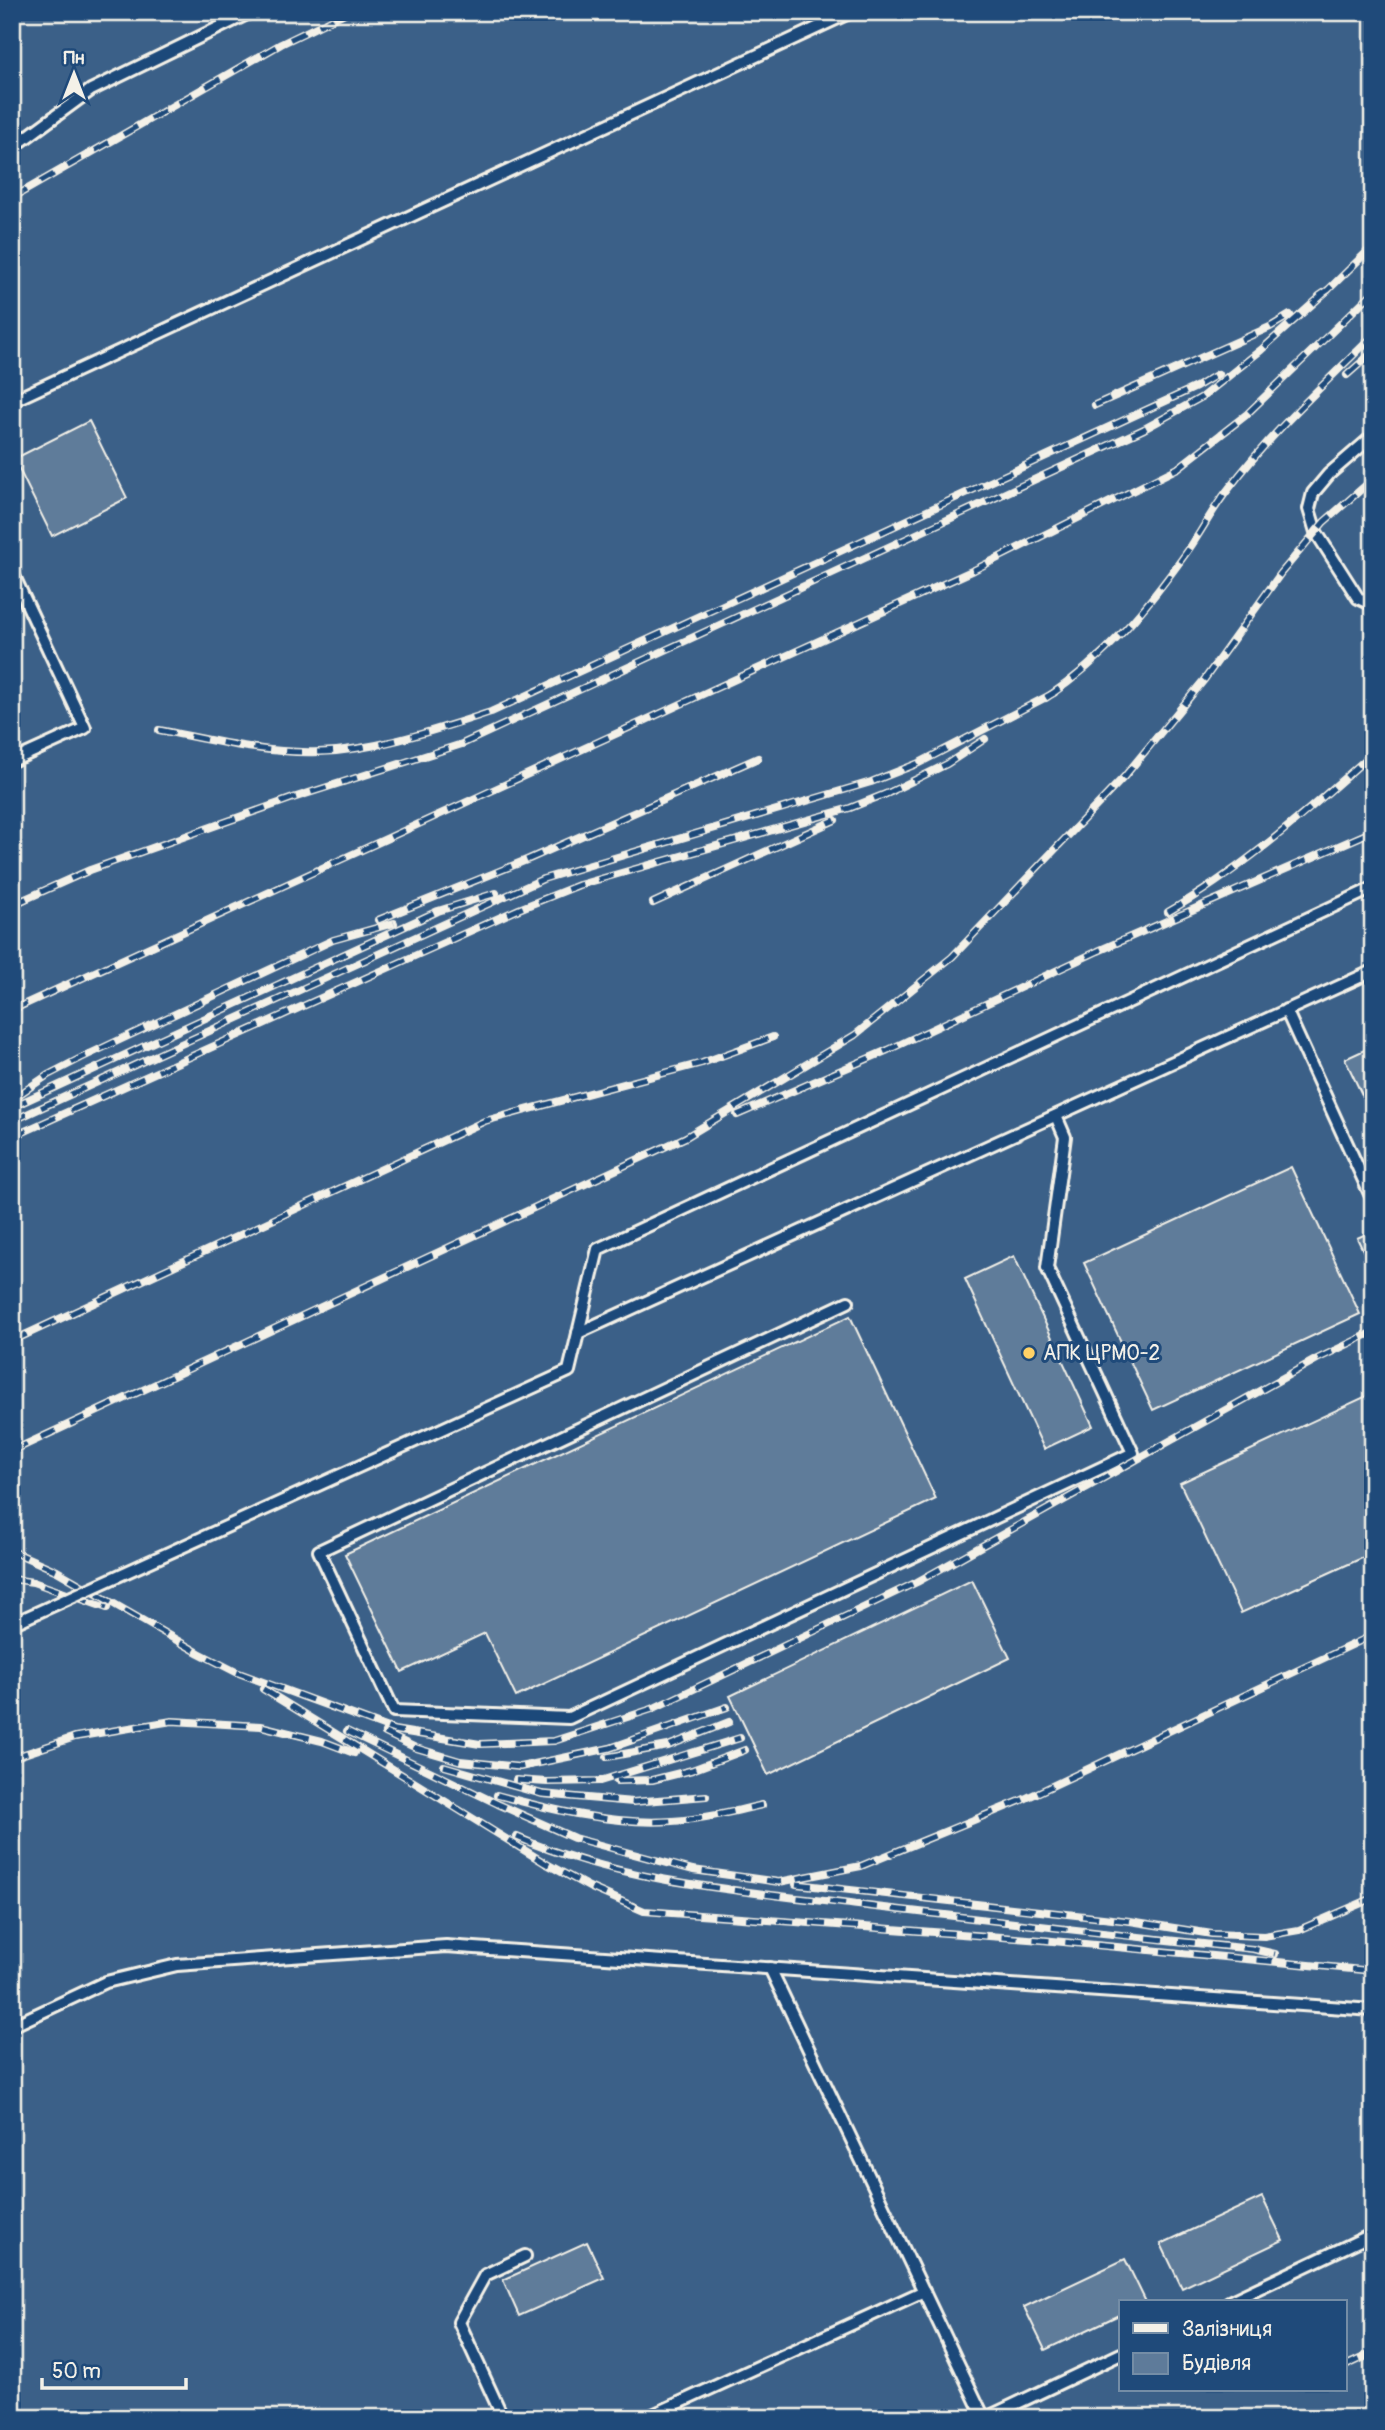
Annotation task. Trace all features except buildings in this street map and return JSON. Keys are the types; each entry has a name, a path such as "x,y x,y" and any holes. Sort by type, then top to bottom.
{"lane":[{"path":"12,148 91,90 251,12"},
{"path":"12,401 851,12"},
{"path":"1373,436 1329,474 1312,493 1309,509 1316,532 1358,598 1373,605"},
{"path":"12,572 85,728 12,761"},
{"path":"12,1624 569,1371 598,1250 1373,888"},
{"path":"578,1334 1373,971"},
{"path":"1286,1010 1370,1194 1373,1192"},
{"path":"848,1302 319,1551 394,1711 569,1718 1133,1453 1047,1268 1065,1137 1056,1115"},
{"path":"12,2026 106,1982 177,1965 446,1946 1373,2010"},
{"path":"770,1968 985,2418 1119,2355"},
{"path":"1233,2300 1373,2234"},
{"path":"503,2418 459,2322 485,2275 525,2256"},
{"path":"646,2418 924,2291"}],"shaded area":[{"path":"12,12 1373,12 1373,2418 12,2418"}],"railway":[{"path":"12,198 281,44 347,12"},
{"path":"1319,296 1373,246"},
{"path":"12,905 90,870 293,798 462,744 1144,429 1202,397 1261,350 1328,290"},
{"path":"12,1010 974,570 1178,468 1246,415 1373,292"},
{"path":"1095,405 1270,327 1290,315"},
{"path":"1046,698 1088,666 1125,630 1173,571 1244,470 1297,411 1373,336"},
{"path":"1347,375 1373,352"},
{"path":"159,730 258,749 319,752 385,743 491,712 1196,387 1218,374"},
{"path":"12,1451 686,1137 855,1035 952,957 1124,777 1204,680 1281,573 1324,522 1373,479"},
{"path":"12,1121 543,879 871,782 919,763 1054,693"},
{"path":"884,795 947,764 985,739"},
{"path":"1168,912 1249,858 1373,753"},
{"path":"378,920 529,859 758,758"},
{"path":"12,1137 519,909 579,885 850,808 893,791"},
{"path":"653,903 835,820"},
{"path":"737,1115 888,1050 1098,951 1373,831"},
{"path":"12,1107 438,911 496,893"},
{"path":"17,1096 48,1075 81,1058 333,940 394,923"},
{"path":"12,1341 485,1121 702,1063 773,1037"},
{"path":"12,1551 57,1571 236,1672 394,1730 480,1744 554,1741 652,1709 917,1582 1317,1359 1373,1332"},
{"path":"12,1579 33,1582 107,1608"},
{"path":"347,1731 574,1838 693,1870 779,1882 861,1866 1020,1801 1373,1635"},
{"path":"263,1689 545,1863 589,1887 644,1911 1042,1940 1373,1971"},
{"path":"385,1733 416,1748 460,1761 520,1767 610,1748 727,1707"},
{"path":"12,1758 75,1737 172,1721 261,1726 322,1741 354,1753"},
{"path":"607,1757 668,1746 729,1722"},
{"path":"516,1780 600,1781 740,1738"},
{"path":"617,1781 652,1780 692,1770 745,1750"},
{"path":"444,1766 542,1794 633,1802 706,1796"},
{"path":"497,1795 583,1815 650,1822 695,1819 762,1805"},
{"path":"517,1837 599,1865 684,1883 1253,1949 1275,1954"},
{"path":"796,1884 1130,1921 1212,1934 1264,1936 1299,1930 1373,1898"},
{"path":"1346,2366 1373,2353"}],"place":[{"name":"АПК ЦРМО-2","path":"1029,1353"}]}
